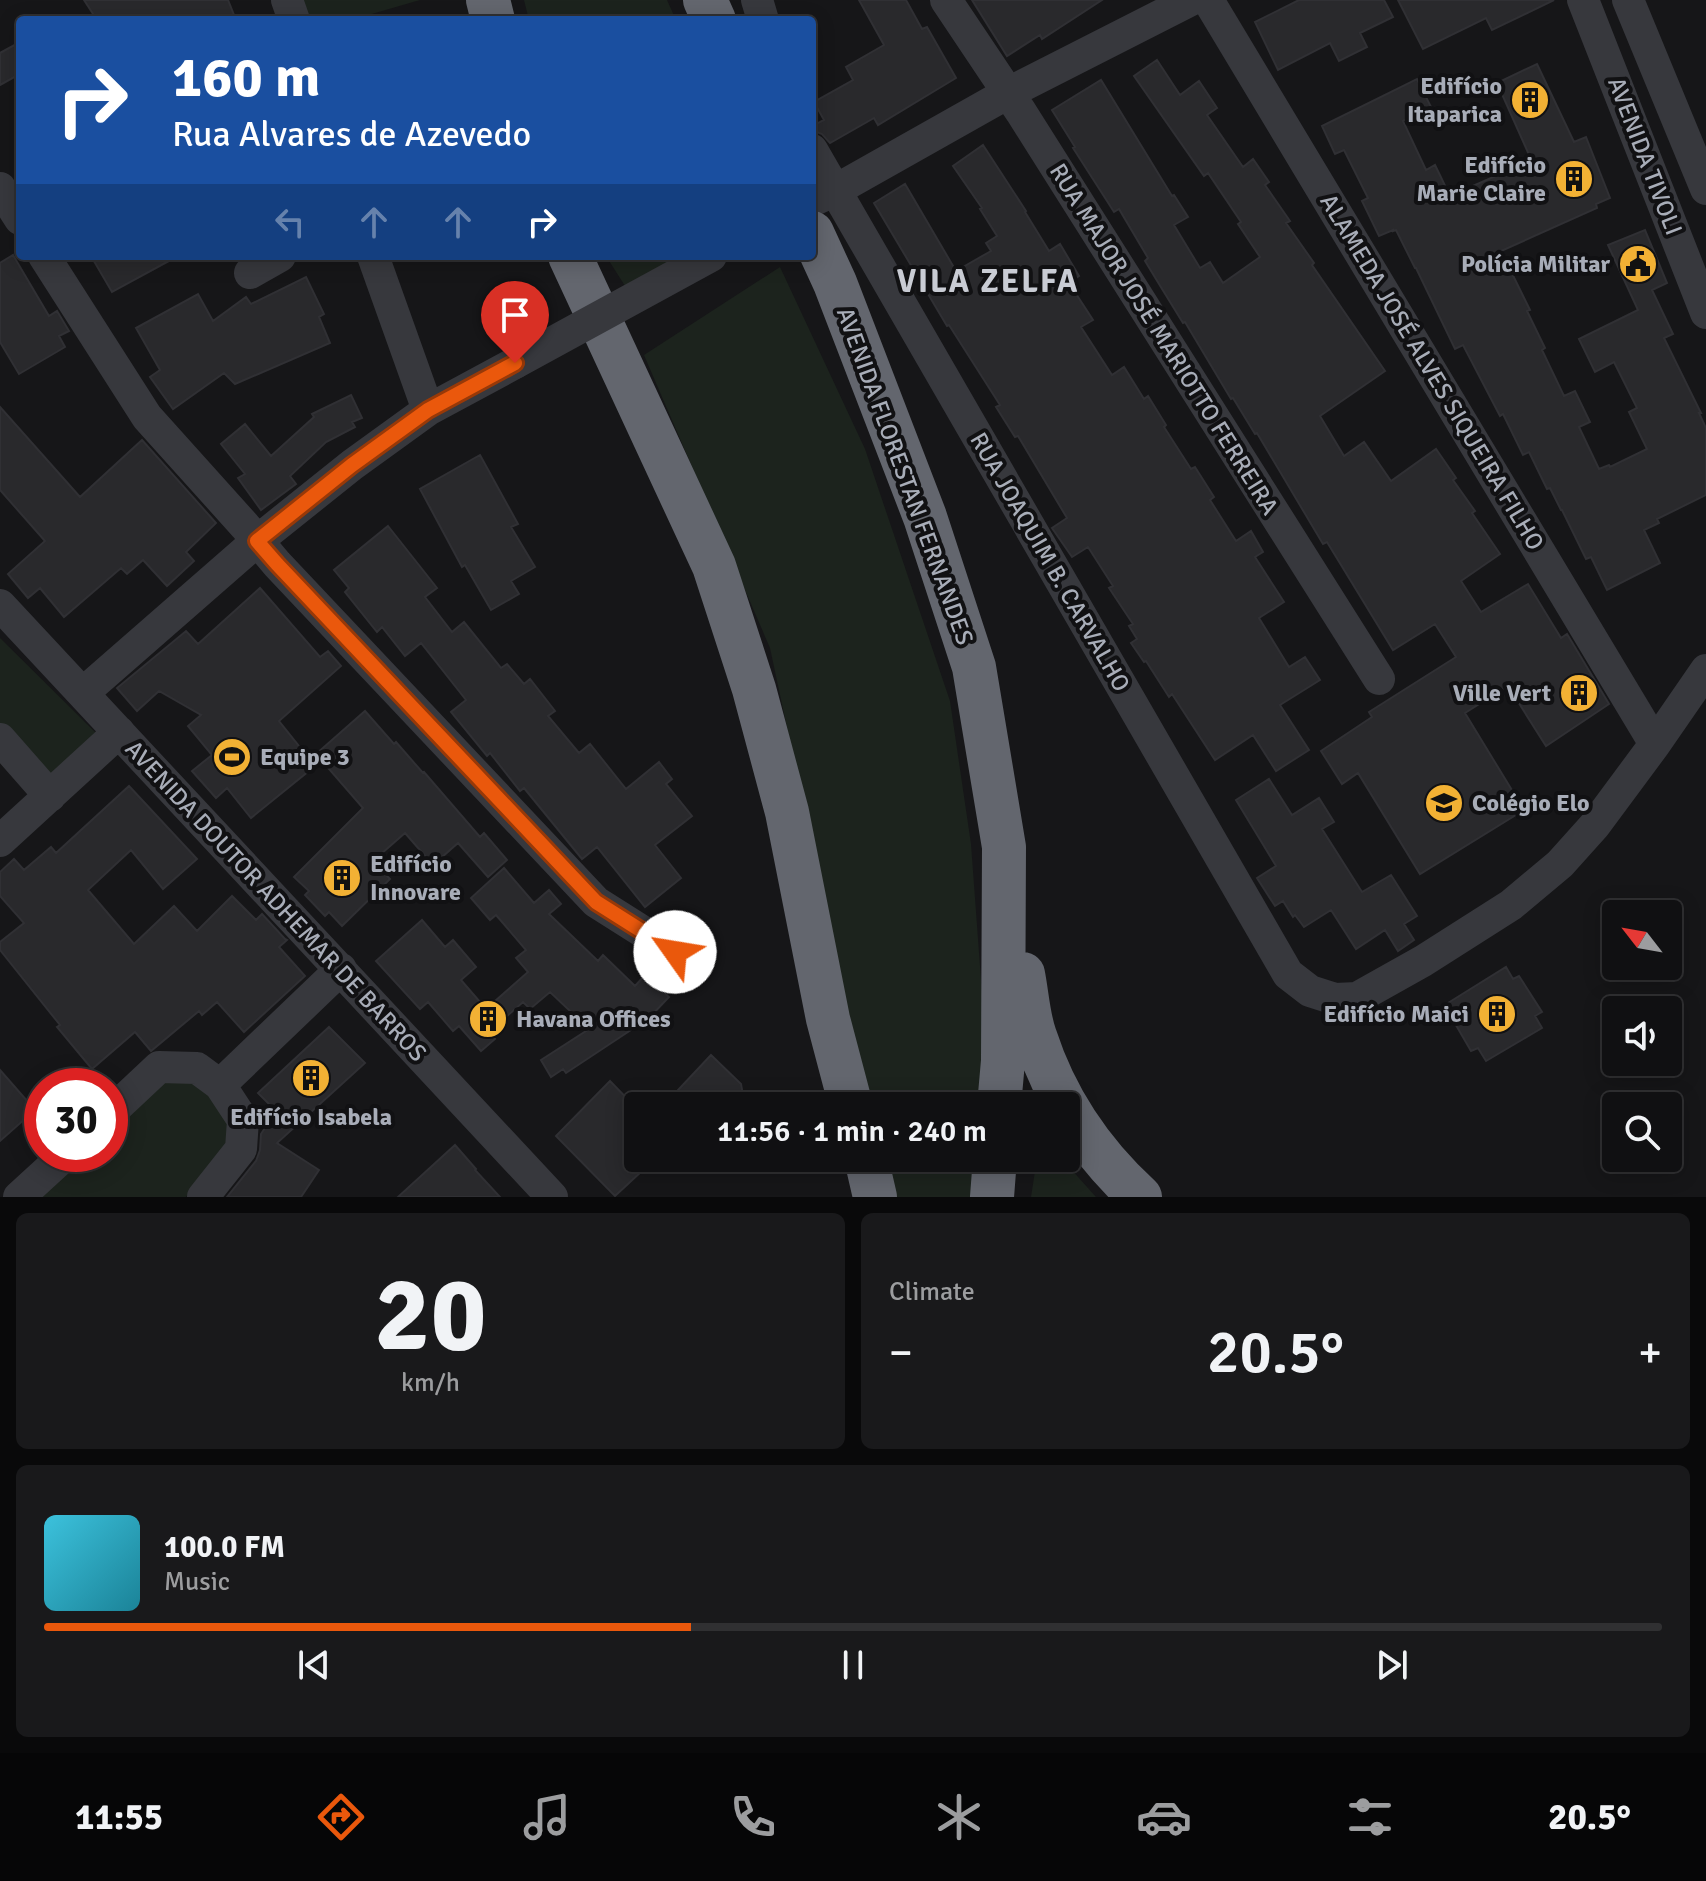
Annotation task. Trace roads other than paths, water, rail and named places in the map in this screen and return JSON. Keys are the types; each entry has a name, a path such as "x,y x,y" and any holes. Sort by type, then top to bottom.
{"highway":[{"name":"AVENIDA FLORESTAN FERNANDES","path":"816,242 835,283 925,517 974,667 1004,847 1000,1092"},
{"path":"572,260 718,580 754,689 787,812 828,1019 847,1092"},
{"path":"1004,847 1034,1033 1054,1085 1082,1133 1117,1176 1140,1197"},
{"path":"828,1019 836,1092"},
{"path":"845,1172 848,1197"},
{"path":"869,1172 875,1197"},
{"path":"992,1197 994,1172"}],"street":[{"name":"RUA MAJOR JOSÉ MARIOTTO FERREIRA","path":"946,0 1379,679"},
{"path":"824,196 1008,93 1191,0"},
{"name":"ALAMEDA JOSÉ ALVES SIQUEIRA FILHO","path":"1208,0 1655,744"},
{"name":"AVENIDA TIVOLI","path":"1583,0 1706,313"},
{"name":"AVENIDA TIVOLI","path":"1628,0 1706,189"},
{"name":"RUA JOAQUIM B. CARVALHO","path":"816,165 824,196 1288,974 1310,991 1335,999 1357,998 1423,961 1511,905 1560,864 1595,825 1655,744"},
{"path":"0,188 16,213"},
{"path":"47,260 147,417 277,564 596,902 675,952"},
{"path":"250,273 273,260"},
{"path":"374,260 428,410"},
{"path":"83,693 257,541 352,465 428,410 704,260"},
{"name":"AVENIDA DOUTOR ADHEMAR DE BARROS","path":"2,612 83,693 547,1195"},
{"path":"1655,744 1706,670"},
{"path":"0,841 119,732"},
{"path":"0,739 50,796"},
{"path":"220,1085 341,969"},
{"path":"128,1096 159,1067 197,1068 220,1085 243,1120 241,1149 203,1197"},
{"path":"19,1197 46,1172"}],"place":[{"name":"Edifício Itaparica","path":"1530,100"},
{"name":"Edifício Marie Claire","path":"1574,179"},
{"name":"Polícia Militar","path":"1638,264"},
{"name":"Ville Vert","path":"1579,693"},
{"name":"Equipe 3","path":"232,757"},
{"name":"Colégio Elo","path":"1444,803"},
{"name":"Edifício Innovare","path":"342,878"},
{"name":"Edifício Maici","path":"1497,1014"},
{"name":"Havana Offices","path":"488,1019"},
{"name":"Edifício Isabela","path":"311,1078"}],"district":[{"name":"VILA ZELFA","path":"988,281"}]}
